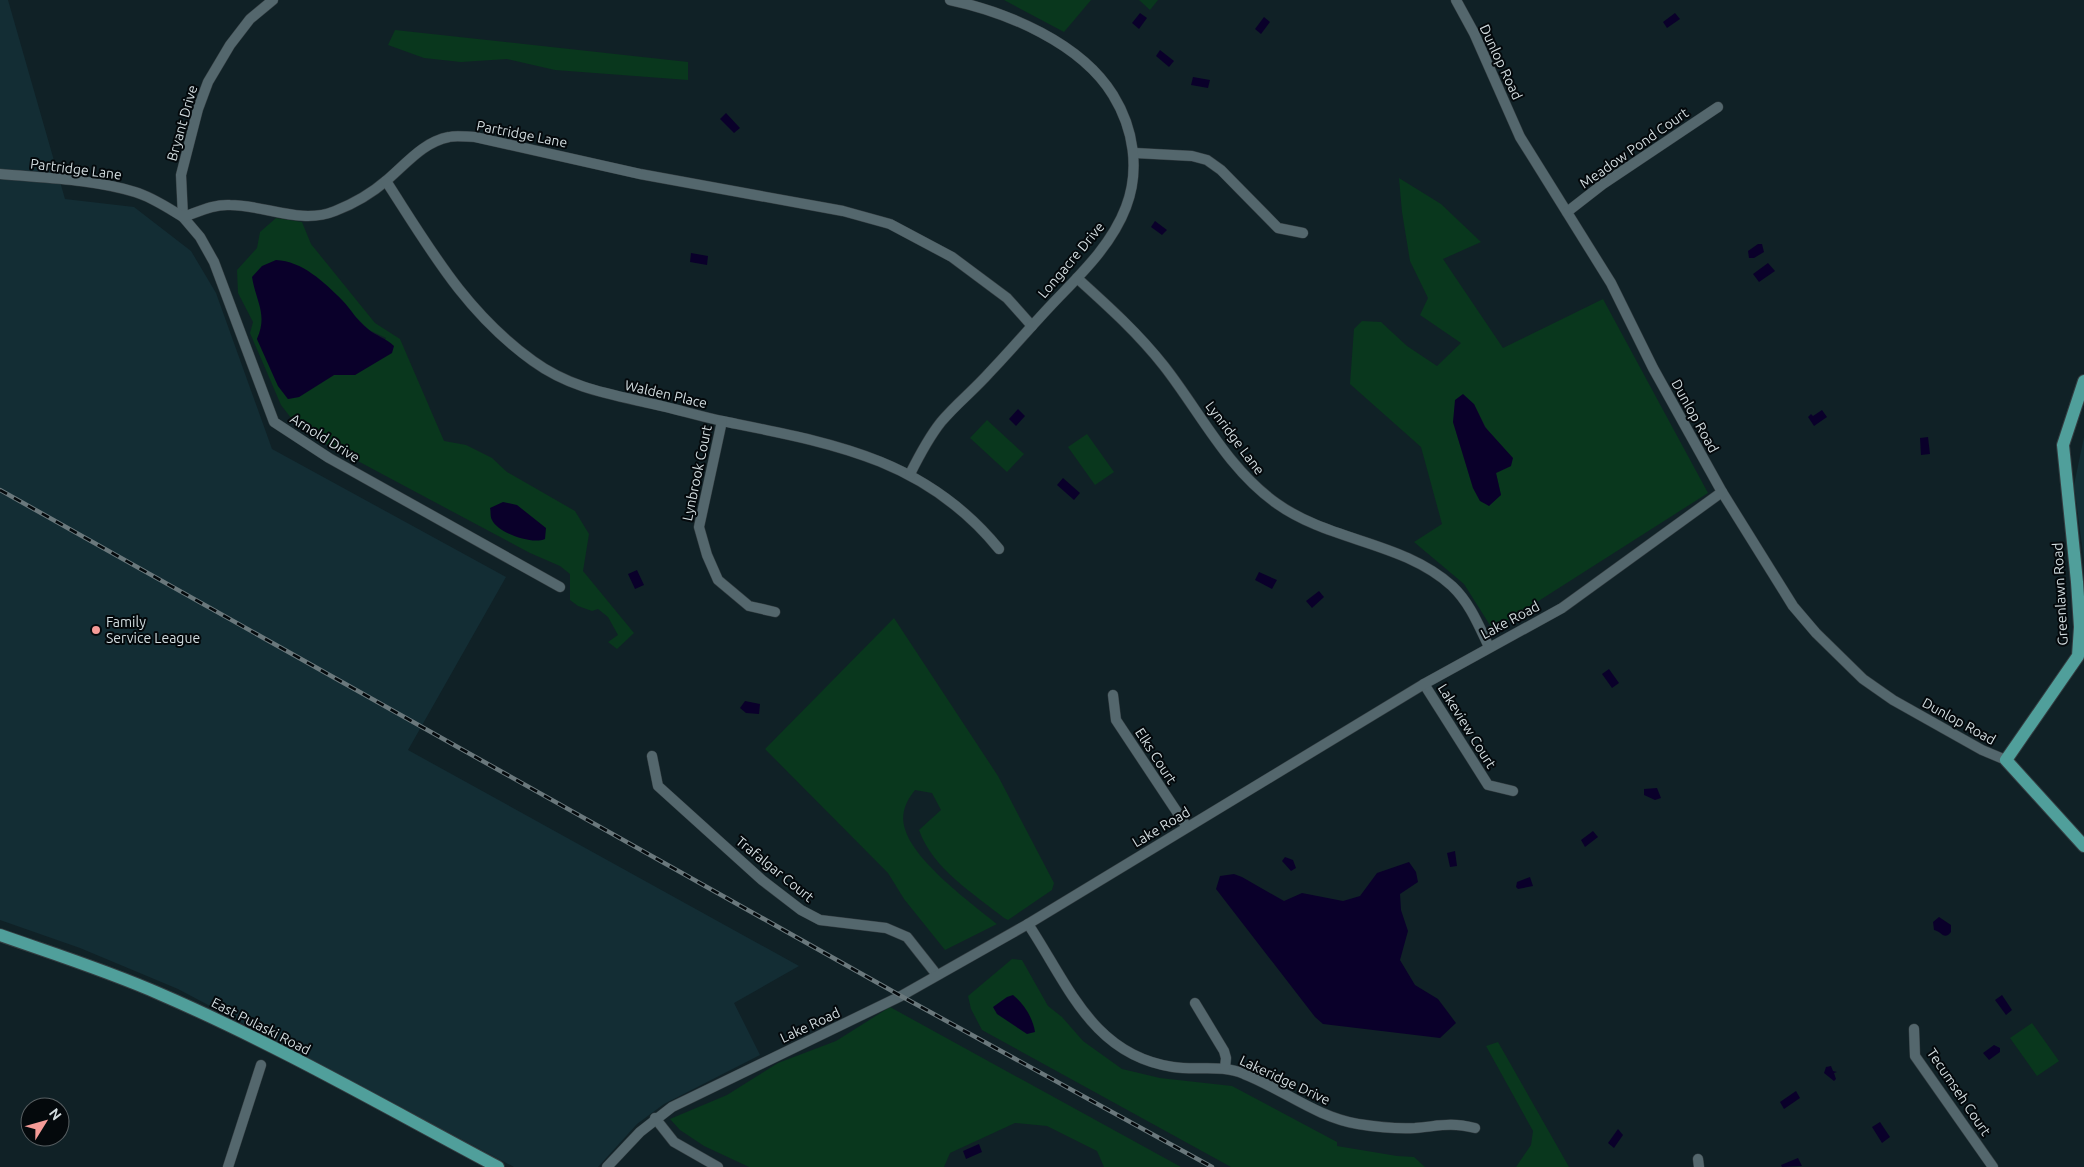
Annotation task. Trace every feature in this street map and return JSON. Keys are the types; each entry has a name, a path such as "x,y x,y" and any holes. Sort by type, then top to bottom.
{"main road":[{"name":"Greenlawn Road","path":"2006,760 2078,656 2080,627 2077,582 2063,445 2084,381"},
{"path":"2006,760 2084,846"},
{"name":"East Pulaski Road","path":"0,935 114,975 193,1009 266,1044 498,1167"}],"street":[{"name":"Bryant Drive","path":"183,217 181,175 198,109 208,82 230,45 250,19 273,0"},
{"name":"Longacre Drive","path":"910,474 940,423 1077,278 1111,236 1126,207 1132,186 1135,152 1119,104 1110,89 1080,58 1063,46 1016,21 991,11 950,0"},
{"name":"Dunlop Road","path":"1456,0 1474,33 1520,137 1611,283 1653,368 1722,492 1793,606 1816,633 1848,665 1893,700 1982,750 2006,760"},
{"name":"Meadow Pond Court","path":"1567,212 1603,184 1718,107"},
{"name":"Partridge Lane","path":"0,174 109,186 137,192 183,217 212,207 229,204 263,208 303,217 333,212 356,201 386,181 426,147 449,137 475,137 640,174 843,211 890,224 952,257 1007,298 1032,326"},
{"path":"1135,152 1192,156 1207,160 1221,170 1278,228 1303,233"},
{"name":"Walden Place","path":"386,181 459,292 497,331 534,362 574,384 623,399 753,426 852,451 883,461 910,474 956,504 983,529 999,549"},
{"name":"Arnold Drive","path":"183,217 200,237 214,262 274,422 329,458 560,587"},
{"name":"Lynridge Lane","path":"1077,278 1137,333 1165,367 1231,460 1256,487 1277,504 1309,522 1351,539 1400,553 1426,566 1453,587 1472,611 1489,647"},
{"name":"Lynbrook Court","path":"722,421 699,527 707,556 718,580 749,606 775,612"},
{"name":"Lake Road","path":"607,1167 655,1118 710,1087 901,996 1028,924 1424,684 1562,608 1722,492"},
{"name":"Lakeview Court","path":"1424,684 1488,785 1513,791"},
{"name":"Elks Court","path":"1113,695 1116,720 1187,827"},
{"name":"Trafalgar Court","path":"652,756 658,786 762,880 801,910 820,920 886,928 907,937 937,975"},
{"name":"Lakeridge Drive","path":"1028,924 1051,958 1073,999 1090,1023 1107,1039 1131,1054 1173,1067 1225,1068 1244,1073 1306,1106 1338,1119 1395,1128 1454,1123 1475,1128"},
{"path":"1195,1003 1224,1051 1226,1058 1225,1068"},
{"name":"Tecumseh Court","path":"1914,1029 1916,1056 1993,1167"},
{"path":"228,1167 260,1065"},
{"path":"655,1118 674,1142 718,1167"}],"shaded area":[{"path":"0,0 8,0 65,199 134,207 191,251 216,293 272,449 506,577 408,750 799,966 734,1003 760,1055 664,1104 637,1124 598,1167 514,1167 178,989 80,948 0,920"},
{"path":"1140,13 1147,18 1139,29 1132,23"},
{"path":"1675,13 1680,19 1667,28 1663,22"},
{"path":"1264,17 1270,22 1261,34 1255,29"},
{"path":"1160,50 1174,61 1169,67 1156,56"},
{"path":"1193,77 1210,80 1208,88 1191,85"},
{"path":"726,113 740,128 734,133 720,119"},
{"path":"1155,221 1167,230 1162,235 1151,227"},
{"path":"1758,244 1762,244 1764,252 1754,258 1749,258 1748,251"},
{"path":"691,253 708,256 707,265 690,262"},
{"path":"276,260 286,261 304,268 328,286 364,326 394,346 392,353 355,375 334,375 299,397 288,399 278,386 257,339 261,315 252,277 262,266"},
{"path":"1768,263 1775,271 1759,282 1753,274"},
{"path":"1463,394 1474,404 1485,427 1513,458 1511,466 1496,473 1501,495 1489,506 1480,501 1473,488 1453,422 1455,400"},
{"path":"1018,409 1025,416 1016,426 1009,419"},
{"path":"1822,410 1827,417 1814,426 1808,417"},
{"path":"1928,437 1930,454 1921,455 1920,438"},
{"path":"2084,437 2084,560 2074,485"},
{"path":"1063,478 1080,493 1074,500 1057,485"},
{"path":"503,502 517,505 546,528 545,539 532,540 516,537 495,525 491,519 490,508"},
{"path":"637,570 644,585 635,589 628,574"},
{"path":"1259,572 1277,580 1272,589 1255,580"},
{"path":"1319,591 1324,597 1312,608 1306,601"},
{"path":"1609,669 1619,683 1612,688 1602,674"},
{"path":"745,701 760,704 759,714 746,713 740,708"},
{"path":"1657,788 1661,798 1655,800 1644,795 1644,789"},
{"path":"1593,831 1598,837 1585,847 1581,840"},
{"path":"1455,851 1457,866 1450,867 1447,853"},
{"path":"1285,857 1293,860 1296,868 1291,871 1282,861"},
{"path":"1409,862 1416,872 1418,882 1400,894 1401,910 1408,931 1400,960 1415,985 1438,999 1456,1023 1440,1038 1323,1024 1315,1017 1216,889 1220,876 1234,874 1284,901 1302,893 1343,901 1360,896 1377,873"},
{"path":"1530,877 1533,886 1518,889 1516,887 1517,882"},
{"path":"1939,917 1951,925 1949,935 1944,936 1934,930 1933,922"},
{"path":"1013,995 1027,1012 1035,1032 1027,1034 997,1014 993,1007"},
{"path":"2002,995 2012,1010 2006,1015 1995,1000"},
{"path":"1994,1045 2000,1048 2000,1052 1989,1060 1983,1053"},
{"path":"1831,1066 1833,1071 1837,1072 1834,1073 1836,1079 1834,1081 1824,1073 1826,1067"},
{"path":"1796,1091 1800,1098 1784,1109 1780,1102"},
{"path":"1880,1122 1890,1137 1882,1143 1872,1127"},
{"path":"1618,1129 1623,1135 1614,1148 1608,1143"},
{"path":"979,1144 982,1152 966,1159 963,1151"},
{"path":"1798,1158 1802,1166 1782,1167 1781,1165"}],"green space":[{"path":"1004,0 1091,0 1064,32"},
{"path":"1139,0 1158,0 1150,10"},
{"path":"395,30 688,62 688,80 555,70 507,59 461,62 424,58 388,45"},
{"path":"1399,178 1441,204 1481,242 1443,259 1503,348 1603,299 1708,493 1493,630 1464,584 1414,542 1442,524 1421,447 1350,384 1354,329 1362,321 1381,322 1407,346 1437,366 1461,343 1420,315 1428,298 1410,261","holes":["1474,404 1485,426 1511,466 1496,473 1501,495 1480,501 1473,488 1453,422"]},
{"path":"276,218 302,222 311,244 375,323 400,339 444,441 466,445 492,458 507,472 575,511 589,534 583,571 634,633 617,649 608,642 618,635 608,617 598,609 592,611 578,606 570,600 570,574 560,566 530,553 311,436 295,423 281,405 250,333 253,322 238,293 237,270 257,248 260,232","holes":["262,311 357,318 369,330 386,338 368,366 355,375 334,375 299,397 288,399 278,386 257,339 262,327"]},
{"path":"987,420 1024,454 1007,472 970,438"},
{"path":"1087,434 1114,472 1095,485 1068,447"},
{"path":"894,618 998,776 1054,883 1052,890 1008,920 1004,918 955,879 934,857 925,844 919,830 941,810 932,793 915,790 907,803 903,818 910,841 931,868 997,924 945,950 904,899 888,873 765,749"},
{"path":"1012,959 1022,960 1048,1006 1062,1017 1083,1041 1122,1069 1160,1078 1232,1086 1337,1142 1337,1146 1414,1157 1425,1167 1231,1167 982,1030 971,1009 968,996"},
{"path":"890,1007 1181,1167 1104,1167 1097,1151 1047,1126 1015,1123 950,1153 944,1167 749,1167 704,1146 680,1130 670,1119 727,1095 778,1063 836,1041"},
{"path":"2032,1023 2059,1061 2037,1076 2010,1038"},
{"path":"1498,1042 1569,1167 1516,1167 1531,1145 1533,1131 1486,1046"}],"railway":[{"path":"0,490 901,996 1212,1167"}],"place":[{"name":"Family Service League","path":"96,630"}]}
